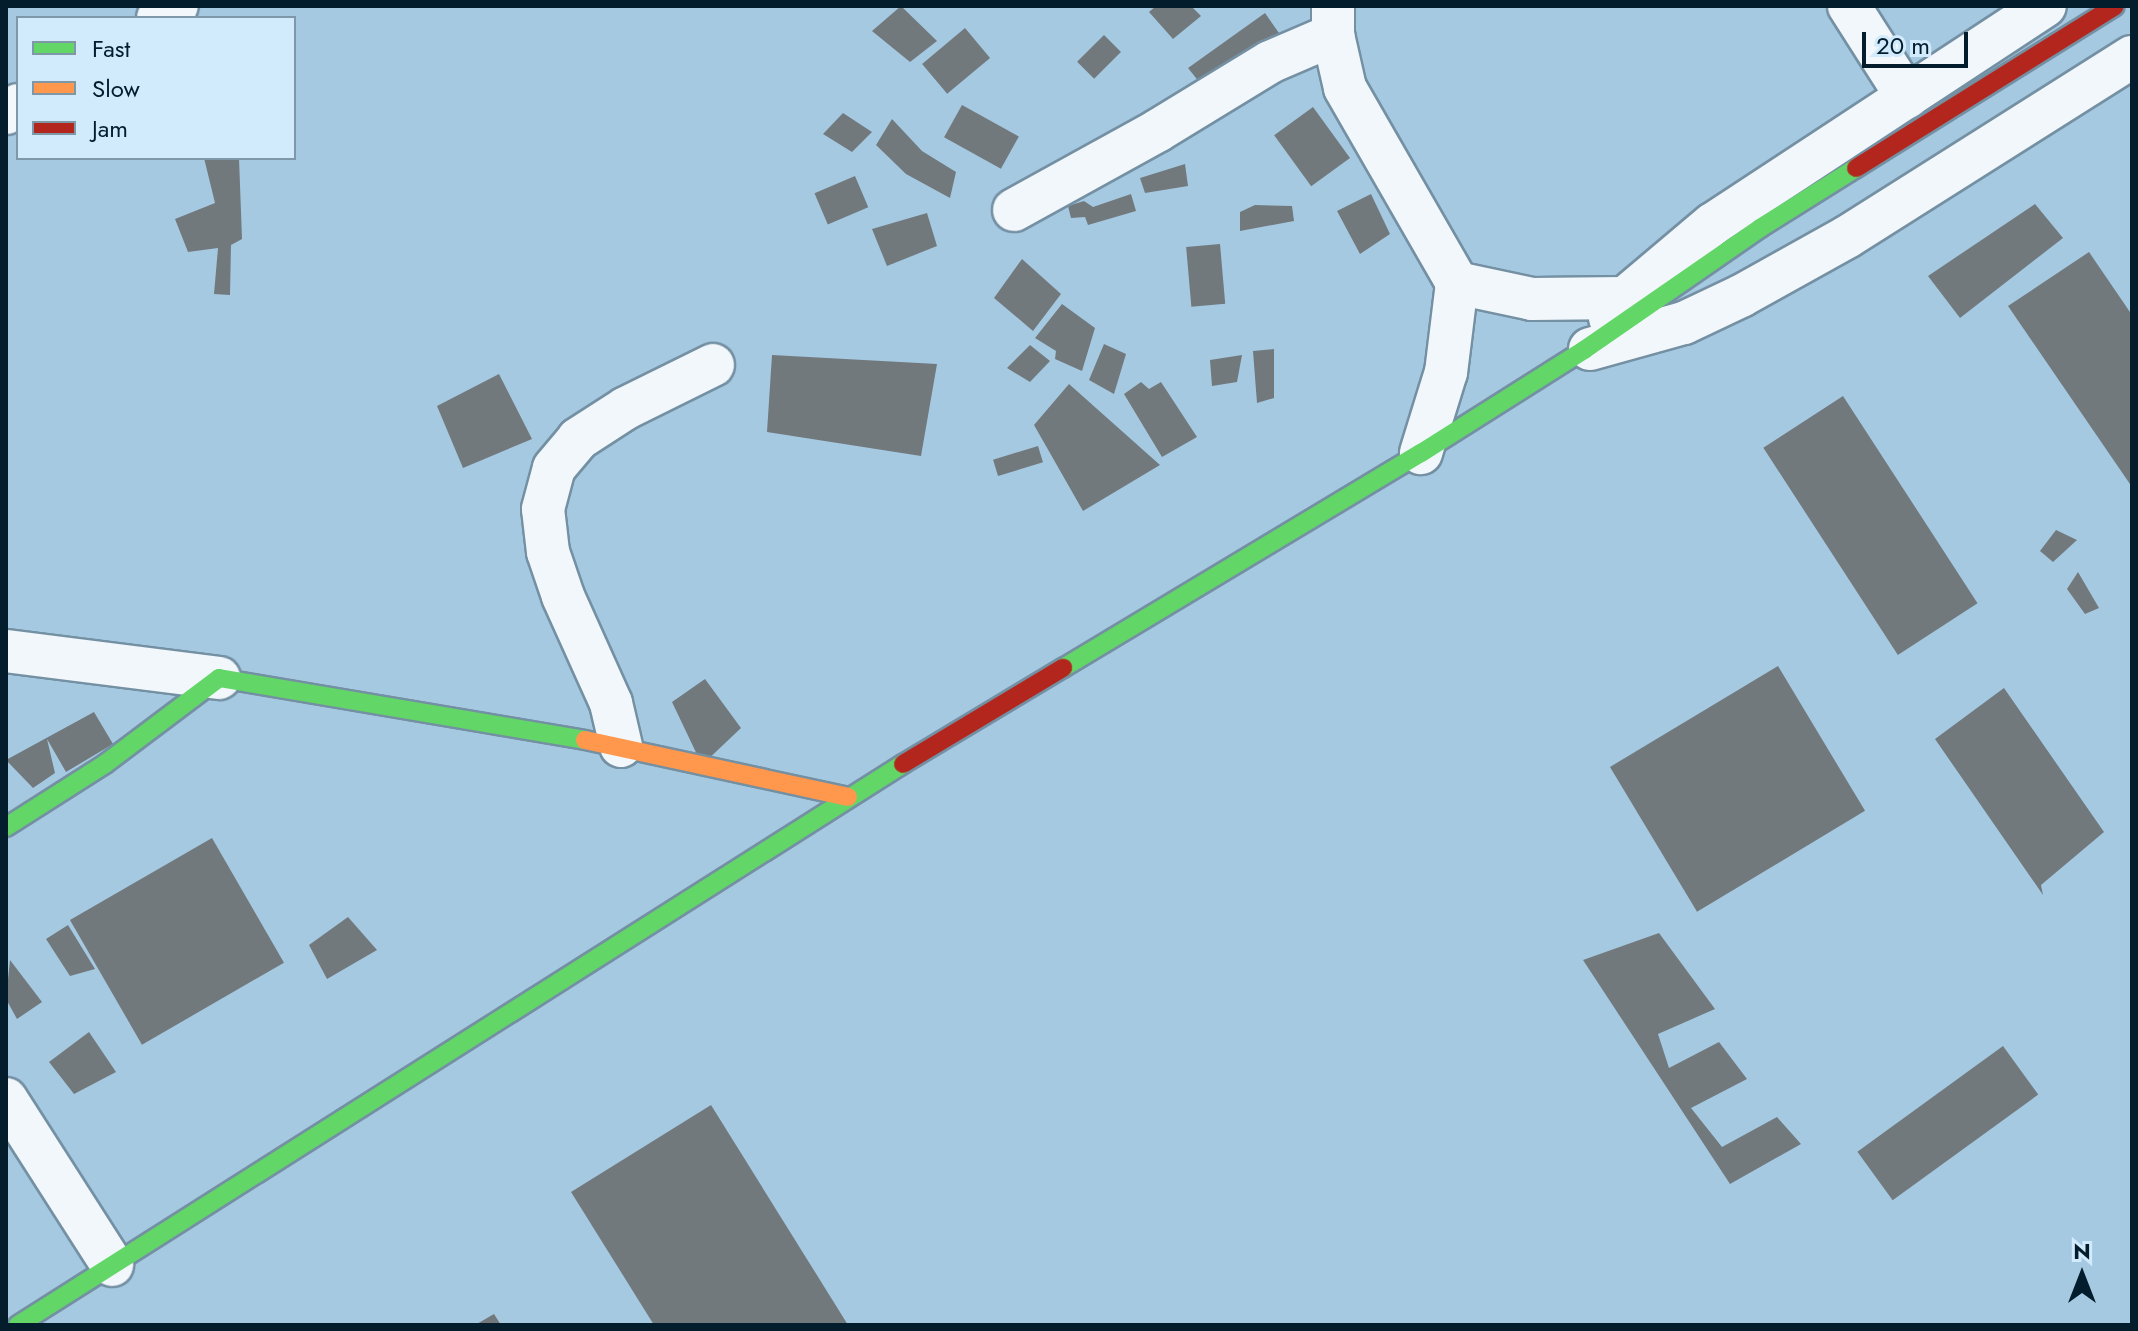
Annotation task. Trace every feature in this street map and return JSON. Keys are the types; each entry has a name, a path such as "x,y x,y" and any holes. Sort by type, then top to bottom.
{"main road":[{"path":"18,1325 848,797 1421,453 1584,350 1760,228 2115,6"},
{"path":"6,827 105,764 219,678 621,746 848,797"}],"street":[{"path":"1849,6 1907,97"},
{"path":"1584,350 1625,298 1713,224 2045,6"},
{"path":"1014,210 1157,131 1333,21 1345,88 1457,283 1446,372 1421,453"},
{"path":"1584,350 1684,323 1741,296 1847,237 2132,57"},
{"path":"1457,283 1532,299 1625,298"},
{"path":"621,746 611,703 563,596 548,552 543,509 554,468 578,439 626,408 713,365"},
{"path":"6,651 219,678"},
{"path":"6,1099 112,1265"}],"building":[{"path":"901,6 937,41 910,62 872,31"},
{"path":"1156,6 1191,6 1201,16 1173,39 1149,12"},
{"path":"1265,13 1288,46 1208,93 1188,68"},
{"path":"965,28 990,58 947,94 922,64"},
{"path":"1104,35 1121,52 1094,79 1077,62"},
{"path":"962,105 1019,137 1001,169 944,137"},
{"path":"1313,107 1350,158 1311,186 1274,135"},
{"path":"843,113 872,132 852,152 823,134"},
{"path":"892,119 922,151 956,172 950,198 906,174 876,145"},
{"path":"204,160 239,160 242,239 231,245 230,295 214,294 218,248 188,252 175,219 215,203"},
{"path":"1185,164 1188,186 1145,193 1140,178"},
{"path":"855,176 868,207 828,224 814,193"},
{"path":"1131,194 1136,211 1088,225 1085,217 1071,218 1068,206 1084,201 1093,207"},
{"path":"1371,194 1390,234 1360,254 1337,211"},
{"path":"2035,204 2063,238 1960,318 1928,276"},
{"path":"1255,205 1292,206 1294,221 1240,231 1240,212"},
{"path":"927,213 937,246 887,266 872,229"},
{"path":"1220,244 1225,304 1191,307 1186,247"},
{"path":"2089,252 2132,315 2132,487 2008,306"},
{"path":"1022,259 1061,294 1033,331 994,298"},
{"path":"1062,304 1095,328 1082,371 1055,359 1056,351 1035,338"},
{"path":"1104,344 1126,354 1114,394 1089,380"},
{"path":"1030,345 1050,361 1030,382 1007,368"},
{"path":"1274,349 1274,398 1257,403 1253,351"},
{"path":"772,355 937,364 921,456 767,432"},
{"path":"1242,355 1237,382 1212,386 1210,360"},
{"path":"499,374 532,439 463,468 437,406"},
{"path":"1141,382 1149,389 1161,382 1197,437 1162,457 1124,394"},
{"path":"1069,384 1160,465 1083,511 1034,425"},
{"path":"1843,396 1978,603 1898,655 1763,448"},
{"path":"1038,446 1043,462 998,476 993,460"},
{"path":"2056,530 2077,540 2053,562 2040,551"},
{"path":"2078,572 2099,608 2085,614 2067,589"},
{"path":"1778,666 1865,811 1697,912 1610,767"},
{"path":"705,679 741,728 702,765 672,702"},
{"path":"2004,688 2104,832 2041,885 2043,895 1935,739"},
{"path":"94,712 113,744 66,772 47,739 55,773 33,788 6,760"},
{"path":"212,838 284,963 142,1045 70,920"},
{"path":"348,917 377,950 327,979 309,945"},
{"path":"68,925 95,969 70,976 46,939"},
{"path":"1659,933 1715,1009 1658,1034 1669,1068 1719,1042 1747,1079 1691,1108 1722,1147 1777,1117 1801,1144 1730,1184 1583,960"},
{"path":"10,960 42,1002 17,1019 6,999"},
{"path":"89,1032 116,1072 74,1094 49,1062"},
{"path":"2003,1046 2038,1095 1893,1200 1857,1152"},
{"path":"711,1105 848,1325 654,1325 571,1192"},
{"path":"494,1314 501,1325 475,1325"}],"traffic: fast":[{"path":"1063,668 1421,453 1584,350 1760,228 1856,168"},
{"path":"6,827 105,764 219,678 585,740"},
{"path":"18,1325 903,764"}],"traffic: slow":[{"path":"585,740 848,797"}],"traffic: jam":[{"path":"1856,168 2115,6"},
{"path":"903,764 1063,668"}]}
